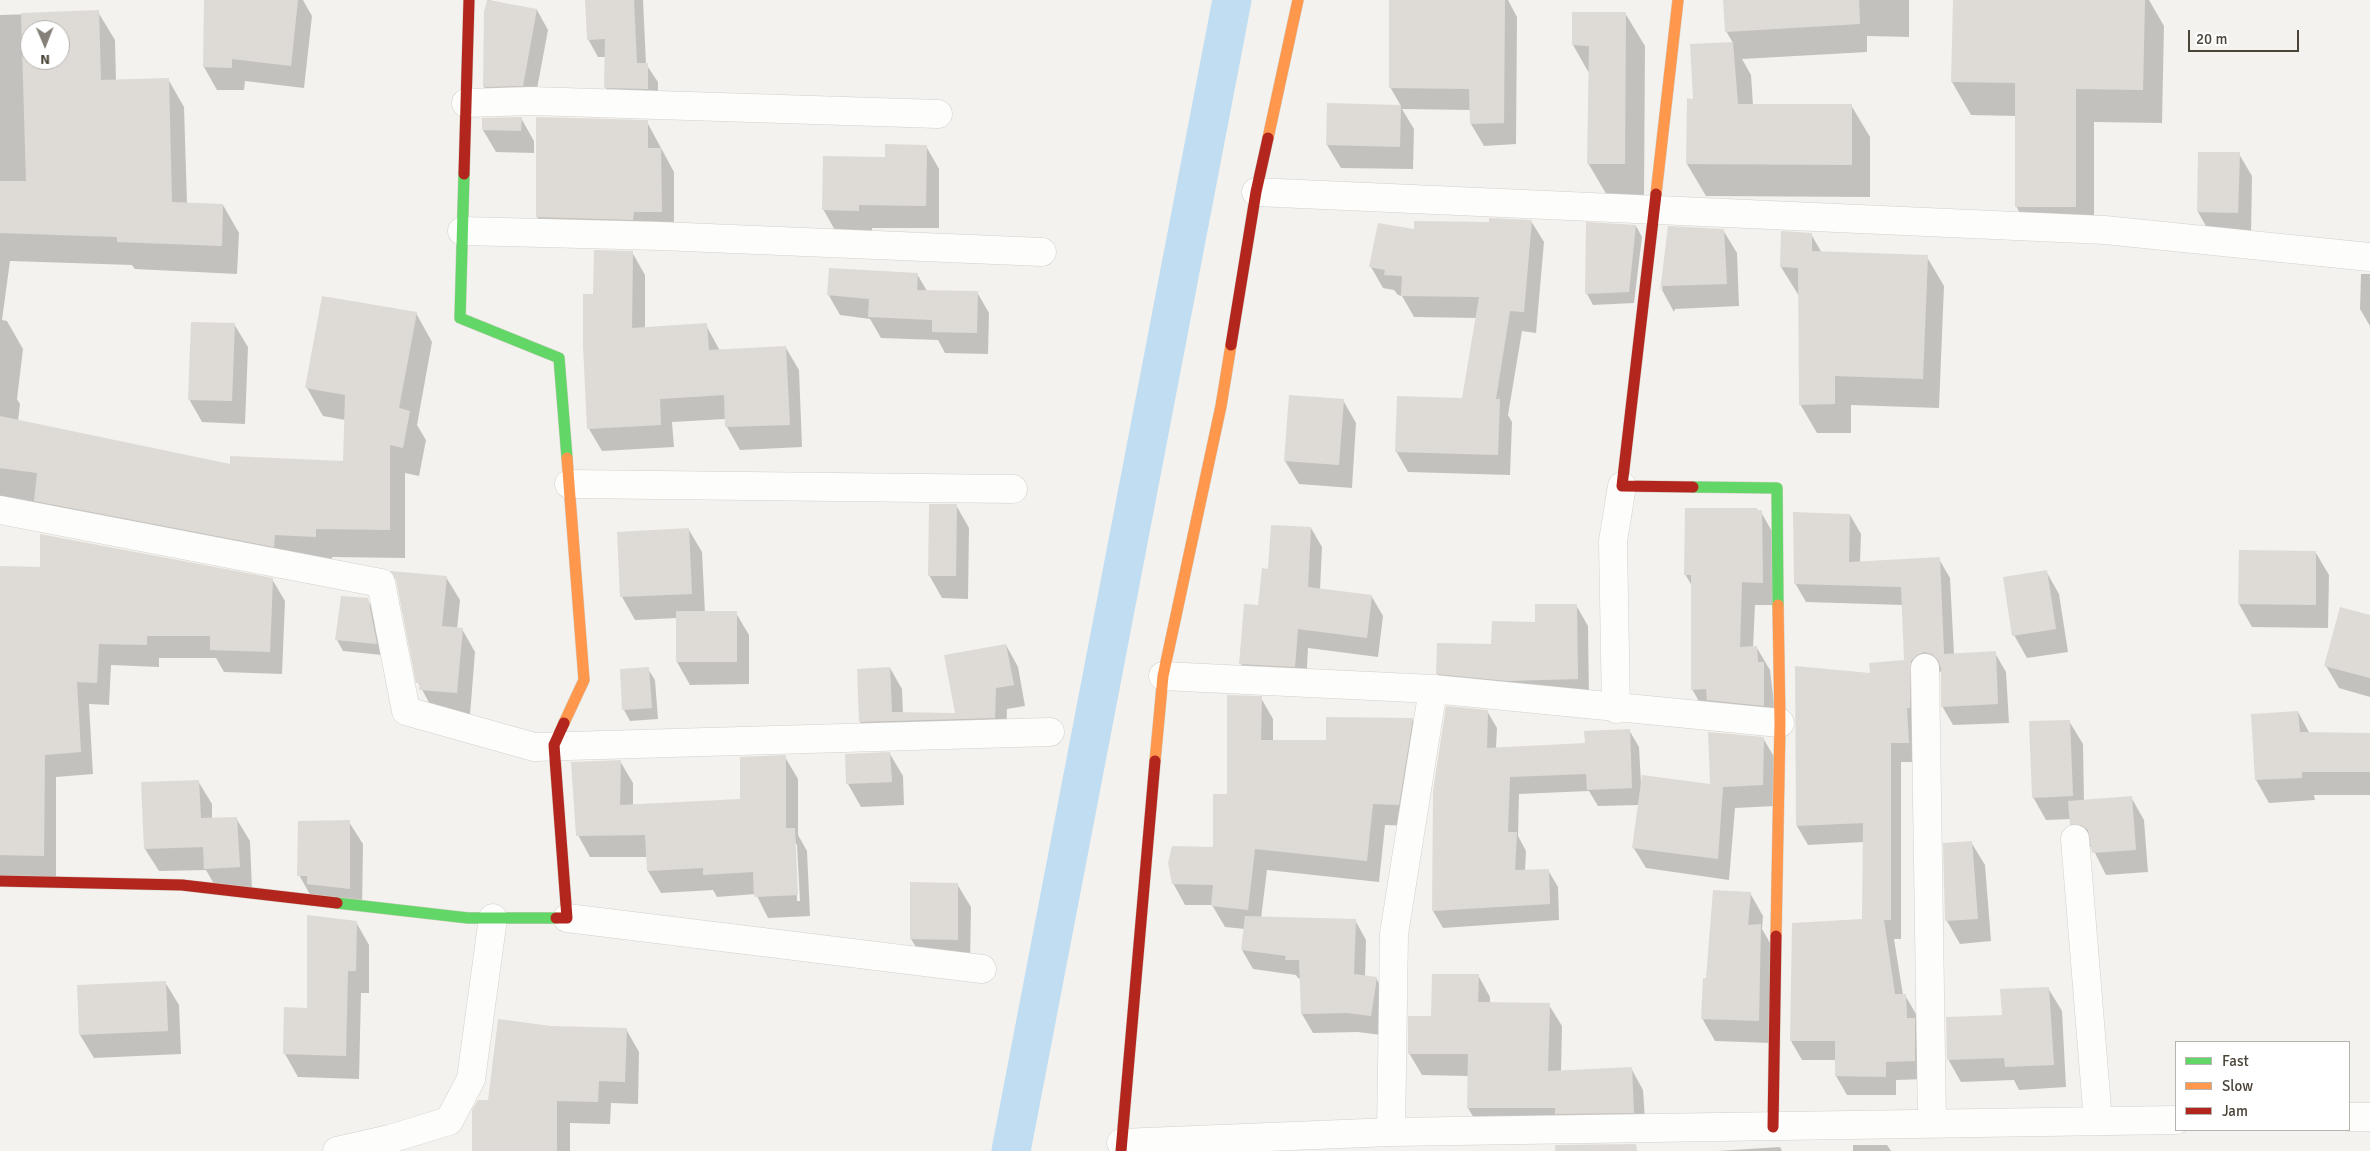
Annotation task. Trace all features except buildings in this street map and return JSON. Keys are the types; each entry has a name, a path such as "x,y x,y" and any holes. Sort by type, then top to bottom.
{"street":[{"path":"469,0 460,318 559,358 584,680 554,745 567,918"},
{"path":"1298,0 1256,192 1222,406 1163,676 1121,1147 1391,1132 2175,1120"},
{"path":"1616,709 1613,541 1622,486 1678,0"},
{"path":"466,102 532,101 938,114"},
{"path":"1256,192 2106,230 2370,257"},
{"path":"462,231 661,236 1042,252"},
{"path":"569,484 1014,490"},
{"path":"1622,486 1777,488 1780,723 1772,1127"},
{"path":"0,510 381,583 406,711 534,747 1050,732"},
{"path":"1925,668 1932,1123"},
{"path":"1163,676 1433,689 1616,709 1780,723"},
{"path":"1391,1132 1394,934 1433,689"},
{"path":"2075,839 2098,1121"},
{"path":"0,881 182,885 468,918 567,918 982,969"},
{"path":"336,1151 390,1139 449,1121 471,1079 494,918"},
{"path":"2350,1118 2370,1117"}],"waterway":[{"path":"1011,1151 1232,0"}],"traffic: fast":[{"path":"464,174 460,318 559,358 567,458"},
{"path":"1693,487 1777,488 1778,605"},
{"path":"337,903 468,918 556,918"}],"traffic: slow":[{"path":"1268,138 1298,0"},
{"path":"1656,194 1678,0"},
{"path":"1155,761 1163,676 1221,406 1231,345"},
{"path":"564,723 584,680 567,458"},
{"path":"1776,936 1780,723 1778,605"}],"traffic: jam":[{"path":"464,174 469,0"},
{"path":"1231,345 1256,192 1268,138"},
{"path":"1656,194 1622,486 1693,487"},
{"path":"556,918 567,918 554,745 564,723"},
{"path":"1121,1151 1155,761"},
{"path":"0,881 182,885 337,903"},
{"path":"1773,1127 1776,936"}]}
